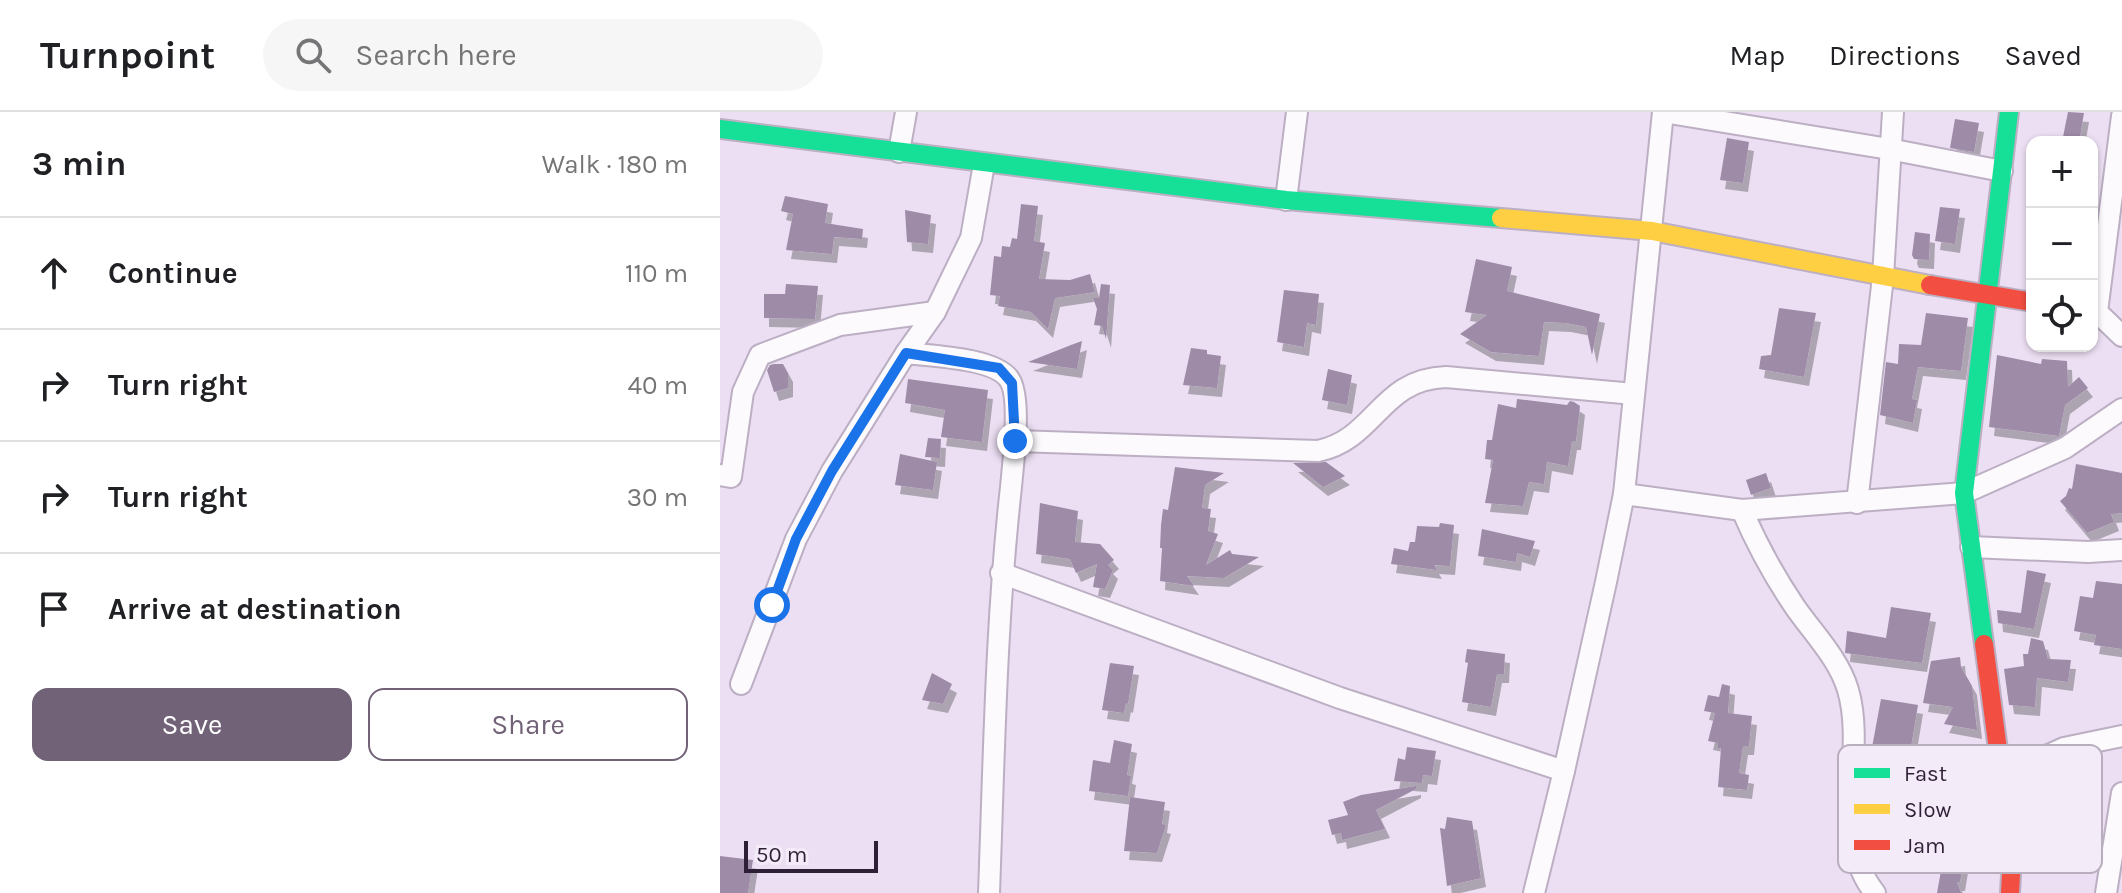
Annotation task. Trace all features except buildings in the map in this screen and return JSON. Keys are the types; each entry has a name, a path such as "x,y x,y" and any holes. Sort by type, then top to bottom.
{"street":[{"path":"899,152 906,112"},
{"path":"1286,200 1297,112"},
{"path":"1534,893 1564,771 1624,494 1663,112 2002,171"},
{"path":"1857,503 1883,277 1893,112"},
{"path":"1995,745 1964,493 2009,112"},
{"path":"2098,288 2119,161 2122,116"},
{"path":"720,129 1286,200 1652,231 1883,277 2026,301"},
{"path":"741,684 796,539 832,471 935,312 971,238 984,164"},
{"path":"720,475 731,477 743,392 760,355 840,325 935,312"},
{"path":"2098,312 2122,312"},
{"path":"2098,315 2122,336"},
{"path":"906,353 999,368 1012,383 1015,441 1001,573 989,893"},
{"path":"1015,441 1318,451 1350,438 1400,390 1426,378 1446,377 1634,394"},
{"path":"1624,494 1742,510 1964,493 2065,448 2122,409"},
{"path":"1742,510 1761,553 1837,665 1847,687 1853,714 1852,745"},
{"path":"1971,547 2122,550"},
{"path":"1001,573 1340,698 1564,771"},
{"path":"2078,745 2122,736"},
{"path":"2106,893 2122,793"},
{"path":"1863,873 1875,893"},
{"path":"2010,893 2011,873"}],"traffic: fast":[{"path":"1984,644 1964,493 2009,112"},
{"path":"720,129 1286,200 1501,218"}],"traffic: slow":[{"path":"1501,218 1652,231 1930,285"}],"traffic: jam":[{"path":"1930,285 2026,301"},
{"path":"1984,644 1997,745"},
{"path":"2010,893 2011,873"}],"route":[{"path":"772,605 796,539 832,471 906,353 999,368 1012,383 1015,441"}]}
